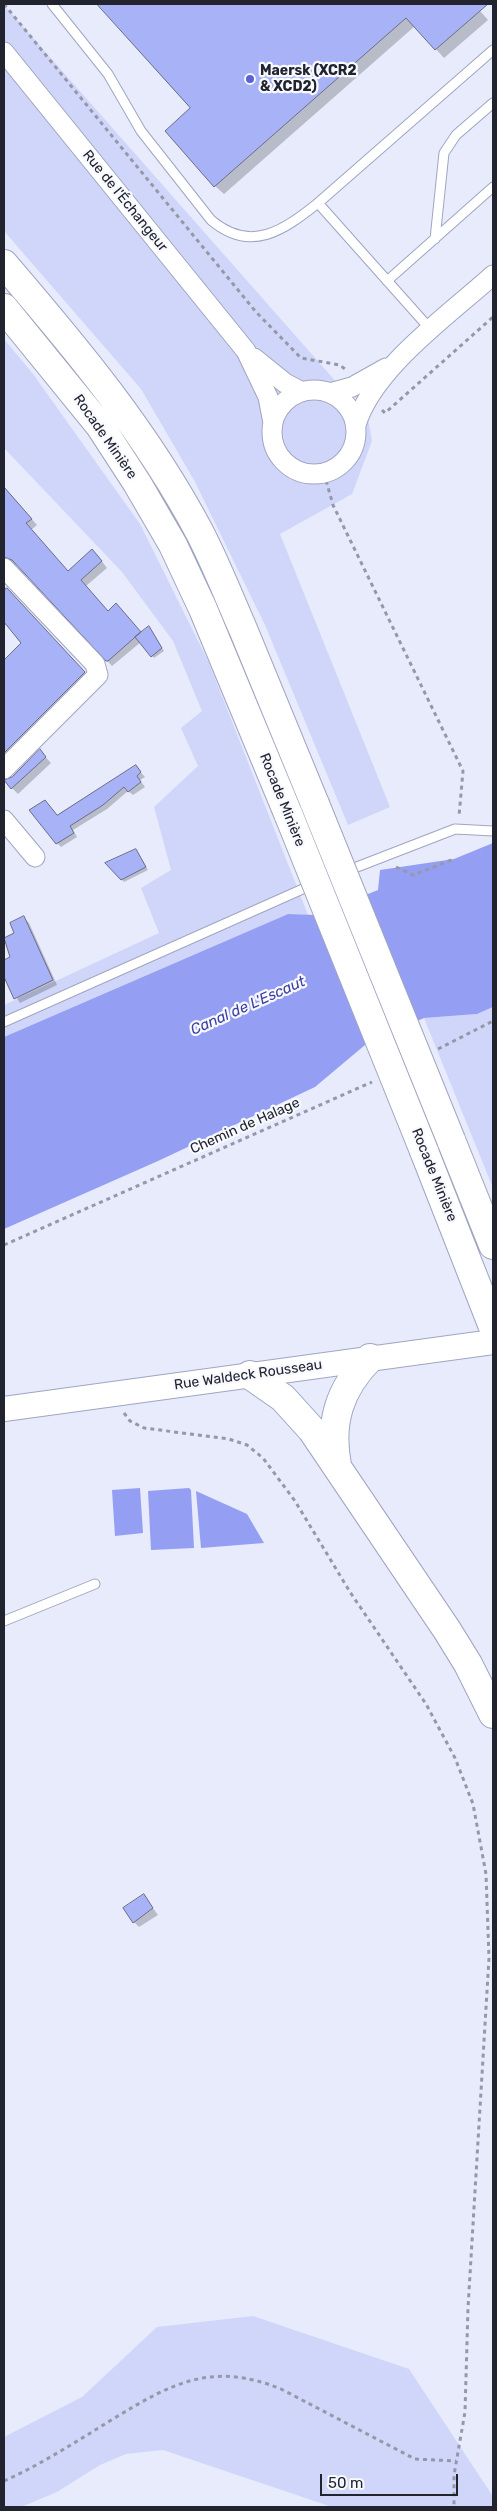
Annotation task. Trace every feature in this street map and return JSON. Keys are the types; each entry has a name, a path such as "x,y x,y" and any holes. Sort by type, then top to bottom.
{"highway":[{"name":"Rocade Minière","path":"4,264 105,385 142,436 190,514 230,597 493,1244"},
{"name":"Rocade Minière","path":"4,308 100,426 169,537 202,608 289,816 493,1327"},
{"path":"338,1471 333,1442 337,1407 351,1379 370,1358"},
{"path":"250,1375 293,1408 312,1430 451,1636 468,1664 493,1714"}],"street":[{"name":"Rue de l'Échangeur","path":"4,52 246,351 269,372 302,392"},
{"path":"356,425 347,405 330,393 314,390 302,392 291,397 281,406 273,423 274,444 284,462 303,473 324,473 337,468 348,458 355,446 356,425 369,396 398,361 493,275"},
{"name":"Rue de l'Échangeur","path":"246,351 268,397 273,423"},
{"path":"330,393 359,384 398,361"},
{"path":"4,568 95,664 98,674 4,769"},
{"path":"4,820 35,857"},
{"name":"Rue Waldeck Rousseau","path":"4,1409 493,1342"}],"lane":[{"path":"52,4 108,74 141,132 217,225 230,233 240,236 271,233 287,227 318,204 493,50"},
{"path":"435,239 444,153 456,134 493,103"},
{"path":"387,281 493,187"},
{"path":"318,204 431,330"},
{"path":"4,1022 328,879 456,829 493,831"},
{"path":"4,1621 95,1584"}],"path":[{"path":"324,473 333,505 463,771 460,813 456,829"},
{"path":"396,868 414,875 454,859"},
{"path":"431,1052 493,1021"},
{"name":"Chemin de Halage","path":"4,1245 378,1079"},
{"path":"120,1393 125,1416 135,1424 144,1428 229,1439 246,1445 263,1458 295,1501 350,1592 426,1704 455,1758 473,1804 486,1874 489,1958 467,2322 465,2407 453,2481 454,2507"},
{"path":"4,2481 34,2467 158,2392 188,2381 217,2376 260,2381 281,2389 415,2459 456,2461"}],"shaded area":[{"path":"4,5 368,418 372,441 352,494 280,534 390,807 348,825 265,625 194,480 141,389 4,231"},
{"path":"4,339 33,374 140,524 209,663 308,915 288,914 4,1037 4,1005 159,933 141,888 171,870 154,807 198,766 181,728 202,711 173,641 122,572 4,448"},
{"path":"493,1007 493,1188 424,1018 477,1014"},
{"path":"253,2316 409,2369 492,2495 493,2507 332,2507 163,2450 126,2454 100,2465 57,2492 21,2507 4,2507 4,2437 82,2397 157,2327"}],"water":[{"name":"Canal de L'Escaut","path":"493,843 493,1007 477,1014 424,1018 365,1045 315,1087 158,1161 4,1229 4,1037 288,914 316,915 378,890 380,870 454,859"},
{"path":"140,1488 143,1533 115,1536 112,1490"},
{"path":"189,1488 191,1490 194,1548 151,1550 148,1491"},
{"path":"196,1491 247,1514 264,1543 201,1548"}],"building":[{"name":"Maersk (XCR2 & XCD2)","path":"97,4 488,4 435,50 406,18 214,187 165,131 190,108"},
{"path":"4,487 32,519 26,523 68,571 92,549 102,561 81,580 108,611 116,603 141,632 108,661 12,560 4,557"},
{"path":"7,588 85,672 4,753 4,660 21,643 4,622 4,591"},
{"path":"149,626 162,648 151,657 135,637"},
{"path":"40,749 46,757 11,789 4,780 12,777"},
{"path":"136,765 141,772 137,776 141,782 128,792 124,787 103,805 70,826 74,833 56,844 29,810 45,800 57,815"},
{"path":"136,849 146,867 121,880 105,863"},
{"path":"24,916 53,980 14,999 4,977 4,960 10,957 4,938 14,933 10,923"},
{"path":"144,1894 153,1908 133,1923 123,1908"}],"place":[{"name":"Maersk (XCR2 & XCD2)","path":"250,79"}]}
